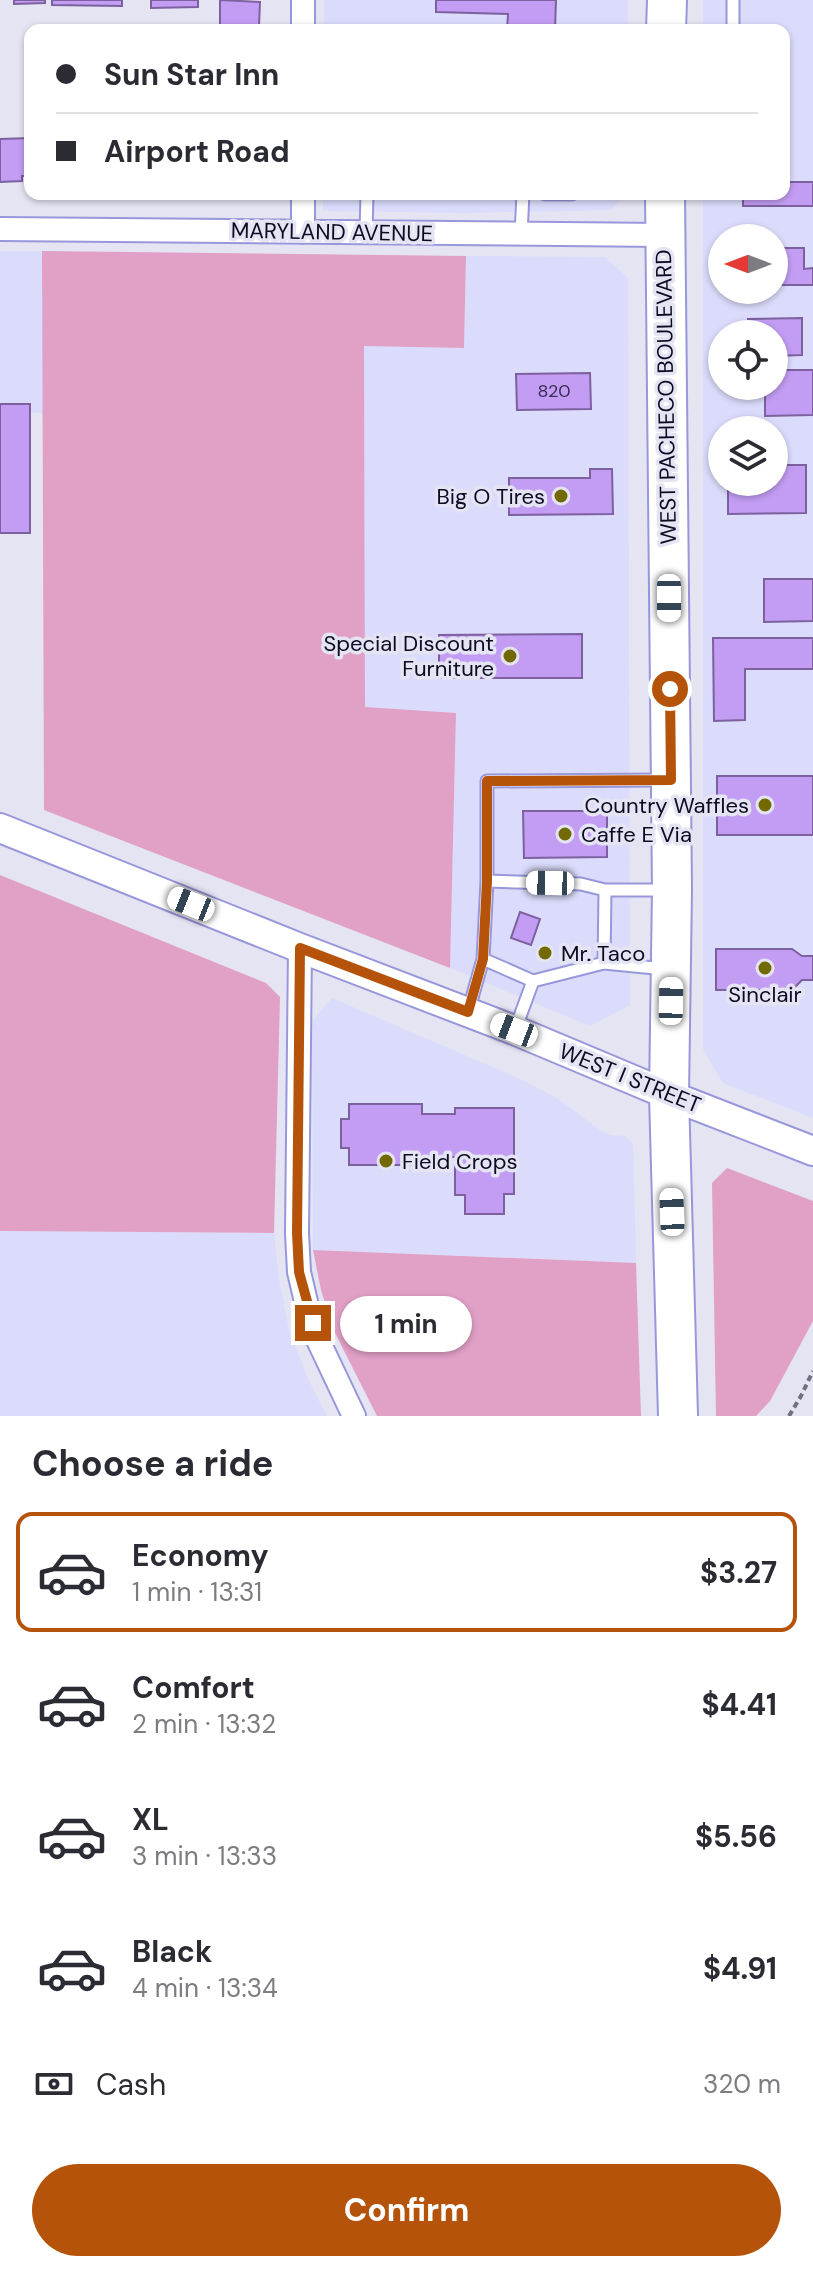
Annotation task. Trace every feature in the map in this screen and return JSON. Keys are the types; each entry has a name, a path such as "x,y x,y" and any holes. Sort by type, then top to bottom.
{"highway":[{"path":"666,24 667,0"},
{"name":"WEST PACHECO BOULEVARD","path":"665,200 672,890 669,1095 678,1416"}],"street":[{"path":"303,0 303,24"},
{"path":"303,200 303,232"},
{"name":"MARYLAND AVENUE","path":"0,229 665,235"},
{"name":"WEST I STREET","path":"0,828 813,1151"},
{"path":"300,948 299,1272 318,1340 354,1416"}],"lane":[{"path":"733,0 733,24"},
{"path":"366,233 367,200"},
{"path":"521,234 523,200"},
{"path":"468,1012 483,959 487,781 671,780"},
{"path":"487,881 581,884 605,890 672,890"},
{"path":"604,963 605,890"},
{"path":"483,959 533,981 604,963 672,970"},
{"path":"514,1030 533,981"}],"path":[{"path":"789,1416 813,1371"}],"shaded area":[{"path":"324,0 628,0 628,24 324,24"},
{"path":"703,0 813,0 813,1118 723,1083 703,1049 703,200 790,200 790,24 703,24"},
{"path":"323,200 620,200 611,210 467,213 323,211"},
{"path":"0,251 42,251 43,413 0,413"},
{"path":"42,251 466,256 464,348 364,346 365,707 456,713 450,968 44,810"},
{"path":"466,256 605,257 628,278 630,1005 590,1026 450,968 456,714 365,707 364,346 464,348"},
{"path":"0,875 266,983 280,997 274,1233 0,1231"},
{"path":"332,998 525,1081 557,1098 600,1130 625,1136 633,1143 636,1263 313,1250 312,1021"},
{"path":"727,1168 813,1201 813,1321 770,1401 756,1416 716,1416 712,1183"},
{"path":"0,1231 274,1233 289,1330 308,1379 327,1416 0,1416"},
{"path":"313,1250 636,1263 641,1416 377,1416 334,1331"}],"building":[{"path":"14,0 45,0 45,3 14,4"},
{"path":"52,0 122,0 122,6 52,5"},
{"path":"151,0 198,0 198,7 151,8"},
{"path":"220,0 260,2 259,24 220,24"},
{"path":"436,0 556,0 555,24 507,24 508,14 436,12"},
{"path":"24,138 22,181 0,182 0,139"},
{"path":"790,182 813,182 813,206 743,206 743,200 790,200"},
{"path":"788,248 804,248 804,269 813,268 813,285 788,285"},
{"path":"802,318 802,355 788,356 788,320 748,319"},
{"path":"788,370 813,370 813,415 765,416 765,400 788,400"},
{"path":"590,373 591,409 517,410 516,374"},
{"path":"0,404 30,404 30,533 0,533"},
{"path":"788,465 806,465 806,513 728,514 728,496 788,496"},
{"name":"Big O Tires","path":"590,469 612,469 613,514 509,515 509,478 590,478"},
{"path":"764,579 813,579 813,621 764,622"},
{"name":"Special Discount Furniture","path":"582,634 582,678 439,678 439,635"},
{"path":"713,638 813,638 813,669 745,669 745,720 714,721"},
{"name":"Country Waffles","path":"717,776 813,776 813,835 717,835"},
{"name":"Caffe E Via","path":"523,811 607,811 607,857 524,858"},
{"path":"520,912 540,919 531,945 511,938"},
{"name":"Mr. Taco","path":"540,947 551,948 551,959 540,959"},
{"name":"Sinclair","path":"716,949 792,949 802,956 813,956 813,980 802,980 792,990 716,990"},
{"name":"Field Crops","path":"349,1104 422,1104 422,1114 455,1114 455,1108 514,1108 514,1194 504,1194 504,1214 465,1214 465,1195 455,1195 455,1157 423,1157 423,1165 349,1165 349,1148 341,1148 341,1119 349,1119"}],"place":[{"name":"Big O Tires","path":"561,496"},
{"name":"Special Discount Furniture","path":"510,656"},
{"name":"Country Waffles","path":"765,805"},
{"name":"Caffe E Via","path":"565,834"},
{"name":"Mr. Taco","path":"545,953"},
{"name":"Sinclair","path":"765,968"},
{"name":"Field Crops","path":"386,1161"}],"route":[{"path":"313,1323 299,1272 297,1233 300,948 468,1012 483,959 487,781 671,780 670,689"}]}
